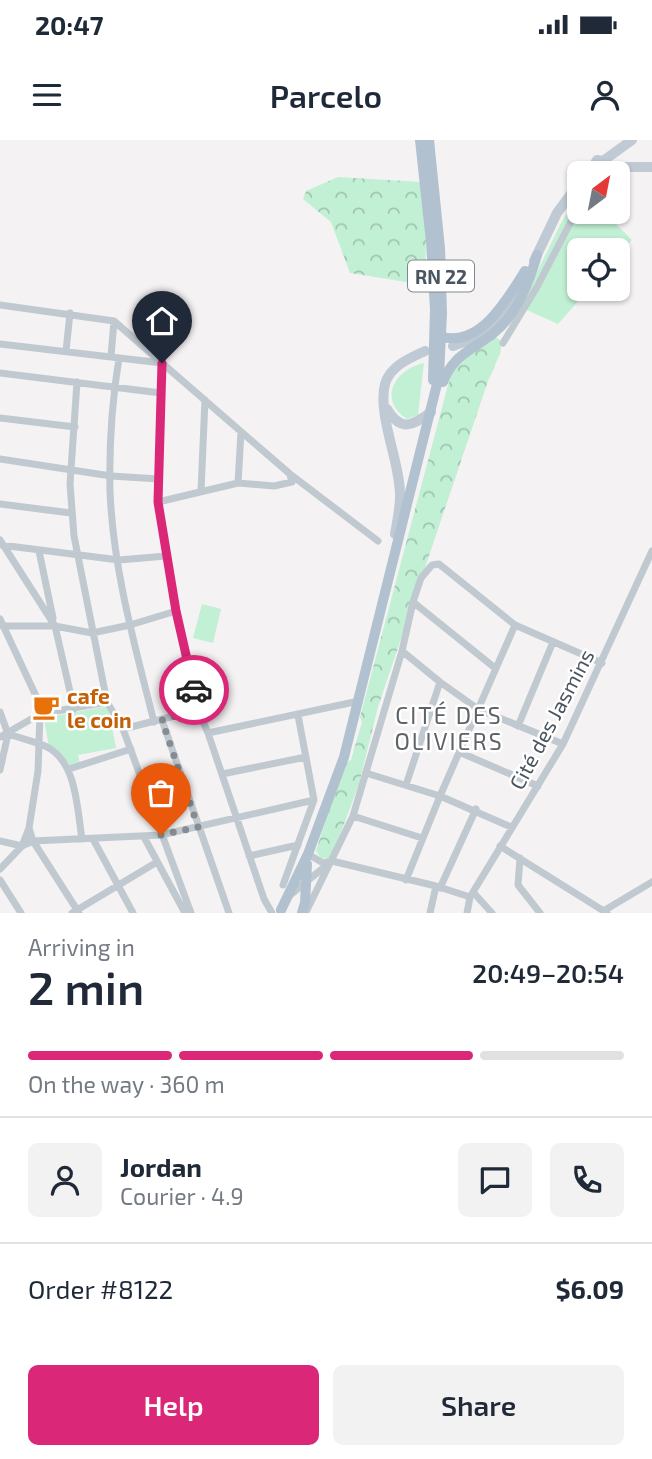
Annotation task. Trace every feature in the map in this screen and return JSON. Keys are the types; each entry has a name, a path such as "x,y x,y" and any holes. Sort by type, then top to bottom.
{"main road":[{"name":"RN 22","path":"420,140 435,309 432,411"},
{"name":"RN 22","path":"277,912 289,896 308,854 337,778 432,411 441,364 442,337 440,240 429,140"},
{"path":"605,161 632,140"},
{"path":"630,165 652,164"},
{"path":"453,346 474,338 492,326 514,299 567,200"},
{"path":"384,403 394,419 404,425 417,423 432,411 452,364 498,330 510,314 537,255"},
{"path":"442,337 460,338 490,319 501,308 537,255"},
{"path":"392,561 401,496 384,403 385,383 406,359 425,351"},
{"name":"RN 22","path":"301,913 308,854"},
{"path":"277,912 289,909 301,913"}],"street":[{"path":"503,343 537,287 570,224"},
{"path":"0,305 114,321 290,474 378,541"},
{"path":"66,351 70,313"},
{"path":"114,321 115,387 111,476 114,534 130,625 158,721 229,913"},
{"path":"0,344 162,363"},
{"path":"162,363 158,502 176,611 198,710 264,899 277,912"},
{"path":"0,373 161,393"},
{"path":"77,382 71,513 92,633 107,702 123,729 191,913"},
{"path":"201,491 205,400"},
{"path":"0,418 75,426"},
{"path":"238,483 241,432"},
{"path":"0,459 111,476 159,479"},
{"path":"158,502 238,483 274,486 292,482 290,474"},
{"path":"0,504 71,513"},
{"path":"1,544 119,560 166,556"},
{"path":"1,544 55,626"},
{"path":"38,551 74,709"},
{"name":"Cité des Jasmins","path":"467,913 472,895 563,744 652,551"},
{"path":"301,913 332,861 353,816 402,651 413,602 421,578 432,565 439,564 515,625 602,663"},
{"path":"413,602 495,668"},
{"path":"22,846 29,828 40,744 40,714 36,696 1,624 55,626 92,633 176,611"},
{"path":"406,880 515,625"},
{"path":"518,726 553,642"},
{"path":"402,651 478,709 563,744"},
{"path":"406,785 440,682"},
{"path":"208,733 359,701"},
{"path":"0,737 40,714 107,702"},
{"path":"123,729 198,710"},
{"path":"0,712 8,734 0,770"},
{"path":"283,885 314,800 298,715"},
{"path":"8,734 40,744 55,753 69,769 82,839"},
{"path":"69,769 131,750"},
{"path":"459,752 538,786"},
{"path":"222,774 306,757"},
{"path":"366,773 440,796 512,827"},
{"path":"0,869 22,846 33,841 161,835 314,800"},
{"path":"430,913 438,887 476,810"},
{"path":"353,816 422,838"},
{"path":"29,828 33,841 76,912 157,862"},
{"path":"144,837 185,913"},
{"path":"93,839 133,913"},
{"path":"0,841 22,846"},
{"path":"249,856 299,845"},
{"path":"500,846 606,911 652,881"},
{"path":"308,854 323,863 332,861 472,895 492,913"},
{"path":"520,858 518,885 540,913"},
{"path":"305,885 332,861"},
{"path":"0,880 21,913"},
{"name":"RN 22","path":"289,896 305,885"}],"green space":[{"path":"338,177 421,182 426,238 425,285 350,273 331,222 303,199 306,191"},
{"path":"567,213 567,224 616,224 630,238 567,238 567,301 578,301 558,324 520,307"},
{"path":"496,337 502,342 500,354 488,381 378,707 359,784 331,859 321,858 316,851 344,763 351,760 362,722 360,717 452,370 462,358"},
{"path":"424,363 418,415 407,419 393,403 393,386 405,372"},
{"path":"202,604 221,609 213,643 193,638"},
{"path":"108,706 116,748 78,755 80,764 71,766 49,747 44,718"}],"way so far":[{"path":"161,835 198,827 162,720 198,710 194,690"}],"place":[{"name":"cafe le coin","path":"46,707"}],"district":[{"name":"CITÉ DES OLIVIERS","path":"449,728"}],"route":[{"path":"162,363 158,502 176,611 194,690"}]}
